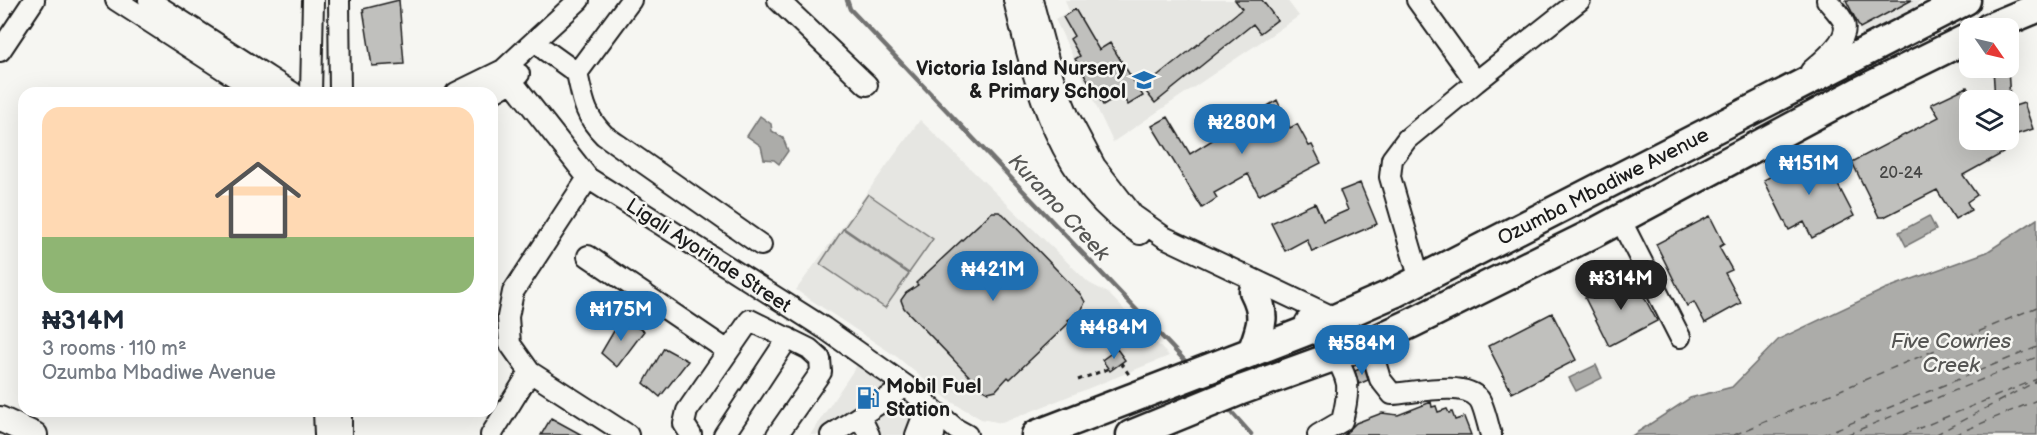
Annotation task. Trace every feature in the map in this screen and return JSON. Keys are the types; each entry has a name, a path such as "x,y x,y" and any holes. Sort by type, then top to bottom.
{"highway":[{"name":"Ozumba Mbadiwe Avenue","path":"1036,435 1325,323 1420,280 1961,1"},
{"path":"2013,18 2037,8"},
{"name":"Ozumba Mbadiwe Avenue","path":"1131,435 1240,390 1363,346 1465,298 1620,219 1858,92 1959,43"},
{"path":"1242,355 1260,332 1263,319 1261,304 1254,291"}],"main road":[{"path":"0,419 35,435"}],"street":[{"path":"0,51 33,0"},
{"path":"116,0 238,87"},
{"path":"148,0 284,87"},
{"path":"311,87 313,0"},
{"path":"339,0 340,87"},
{"path":"497,87 579,0"},
{"path":"474,87 507,76 545,50 595,0"},
{"path":"577,72 631,0"},
{"path":"778,0 867,85"},
{"path":"1014,0 1046,109 1067,159 1089,190 1113,214 1158,246 1254,291 1300,316 1325,323"},
{"path":"1032,0 1053,78 1069,117 1095,166 1133,215 1164,237 1325,323 1363,346 1375,362 1380,379 1392,394 1465,389 1479,399 1491,435"},
{"path":"1417,0 1476,82"},
{"path":"1420,280 1389,177 1392,159 1407,140 1580,0"},
{"path":"1793,87 1838,46 1844,34 1844,24 1827,0"},
{"path":"1961,1 1968,18"},
{"path":"545,50 577,72 585,111 604,135 761,245"},
{"name":"Ligali Ayorinde Street","path":"507,76 588,178 824,328 906,386 927,406 967,435"},
{"path":"588,178 513,292 508,317 510,344 530,372 628,435"},
{"path":"1620,219 1680,337"},
{"path":"588,256 728,351"},
{"path":"691,435 684,424 687,411 750,320 809,349 820,359 821,372 777,435"},
{"path":"1318,435 1342,421 1347,403 1347,384 1334,357 1325,323"},
{"path":"809,349 824,328"},
{"path":"724,435 788,338"},
{"path":"491,435 530,372"},
{"path":"833,434 906,386"},
{"path":"916,435 927,406"},
{"path":"927,406 935,427 934,435"},
{"path":"860,416 869,435"},
{"path":"324,417 325,435"},
{"path":"341,417 341,435"}],"path":[{"path":"1078,380 1113,367 1111,370"}],"shaded area":[{"name":"Victoria Island Nursery & Primary School","path":"1065,0 1287,0 1299,16 1113,142 1055,19 1069,11"},
{"path":"1836,0 1921,0 1915,8 1862,34"},
{"path":"920,120 1089,283 1108,293 1169,356 1002,423 981,419 950,401 897,357 796,290"},
{"path":"868,194 933,239 909,273 844,228"},
{"path":"843,229 909,274 885,308 820,264"},
{"name":"Mobil Fuel Station","path":"857,365 881,381 907,404 918,417 925,435 810,435"}],"water":[{"path":"760,116 771,124 772,131 783,138 788,151 779,164 774,160 764,159 761,146 747,136"},
{"path":"1929,216 1936,230 1906,246 1899,232"},
{"name":"Five Cowries Creek","path":"2037,219 2037,435 1633,435 1690,398 1732,387 1779,339 1885,289 1987,252"},
{"path":"1596,365 1602,378 1576,391 1569,378"}],"building":[{"path":"399,0 404,64 372,66 363,9"},
{"path":"1235,0 1262,0 1277,20 1260,33 1253,24 1155,103 1143,88 1242,9"},
{"path":"1846,0 1912,0 1860,28"},
{"path":"1075,9 1099,50 1110,43 1143,96 1128,105 1121,94 1103,105 1075,59 1080,56 1070,39 1074,36 1063,17"},
{"path":"1994,78 2009,78 2009,90 1994,90"},
{"path":"1959,91 1959,150 2001,150 2003,153 1963,175 1977,195 1967,202 1971,210 1955,219 1937,190 1884,217 1879,217 1852,162 1939,117 1931,104"},
{"path":"1277,100 1290,128 1297,124 1321,163 1259,195 1248,174 1214,193 1217,198 1202,208 1152,126 1168,117 1190,154"},
{"path":"2024,103 2033,129 2019,133 2019,105"},
{"path":"1820,150 1854,216 1812,238 1804,222 1789,230 1764,180"},
{"path":"1360,183 1377,224 1312,252 1307,239 1285,251 1271,223 1315,203 1323,221 1348,210 1340,191"},
{"path":"992,212 1003,214 1081,295 1085,302 1081,312 1068,320 1070,322 1010,379 1008,377 996,390 988,392 981,388 975,377 972,379 904,308 901,300"},
{"path":"1710,216 1724,244 1719,247 1732,270 1725,273 1741,303 1705,323 1694,302 1687,306 1656,244"},
{"path":"1632,275 1657,321 1609,346 1585,298 1609,292"},
{"path":"1552,313 1576,360 1512,393 1488,346"},
{"path":"621,319 644,331 617,367 601,353"},
{"path":"664,348 688,361 660,397 644,383"},
{"path":"1117,349 1125,360 1110,371 1102,360"},
{"path":"1364,367 1368,380 1359,384 1355,371"},
{"path":"1431,402 1432,407 1436,406 1438,412 1447,409 1449,413 1452,412 1455,420 1464,417 1471,435 1344,435 1356,423 1382,413 1398,415"},
{"path":"551,418 582,435 541,435"}],"waterway":[{"name":"Kuramo Creek","path":"847,0 850,9 1189,365"},
{"name":"Kuramo Creek","path":"1227,407 1251,434"}],"ferry route":[{"path":"1734,435 2037,307"},
{"path":"1822,435 2037,347"},
{"path":"1846,435 2037,357"},
{"path":"1903,435 2037,379"},
{"path":"1935,435 2037,381"},
{"path":"1954,435 2037,400"}],"place":[{"name":"Victoria Island Nursery & Primary School","path":"1144,80"},
{"name":"Mobil Fuel Station","path":"868,398"}]}
